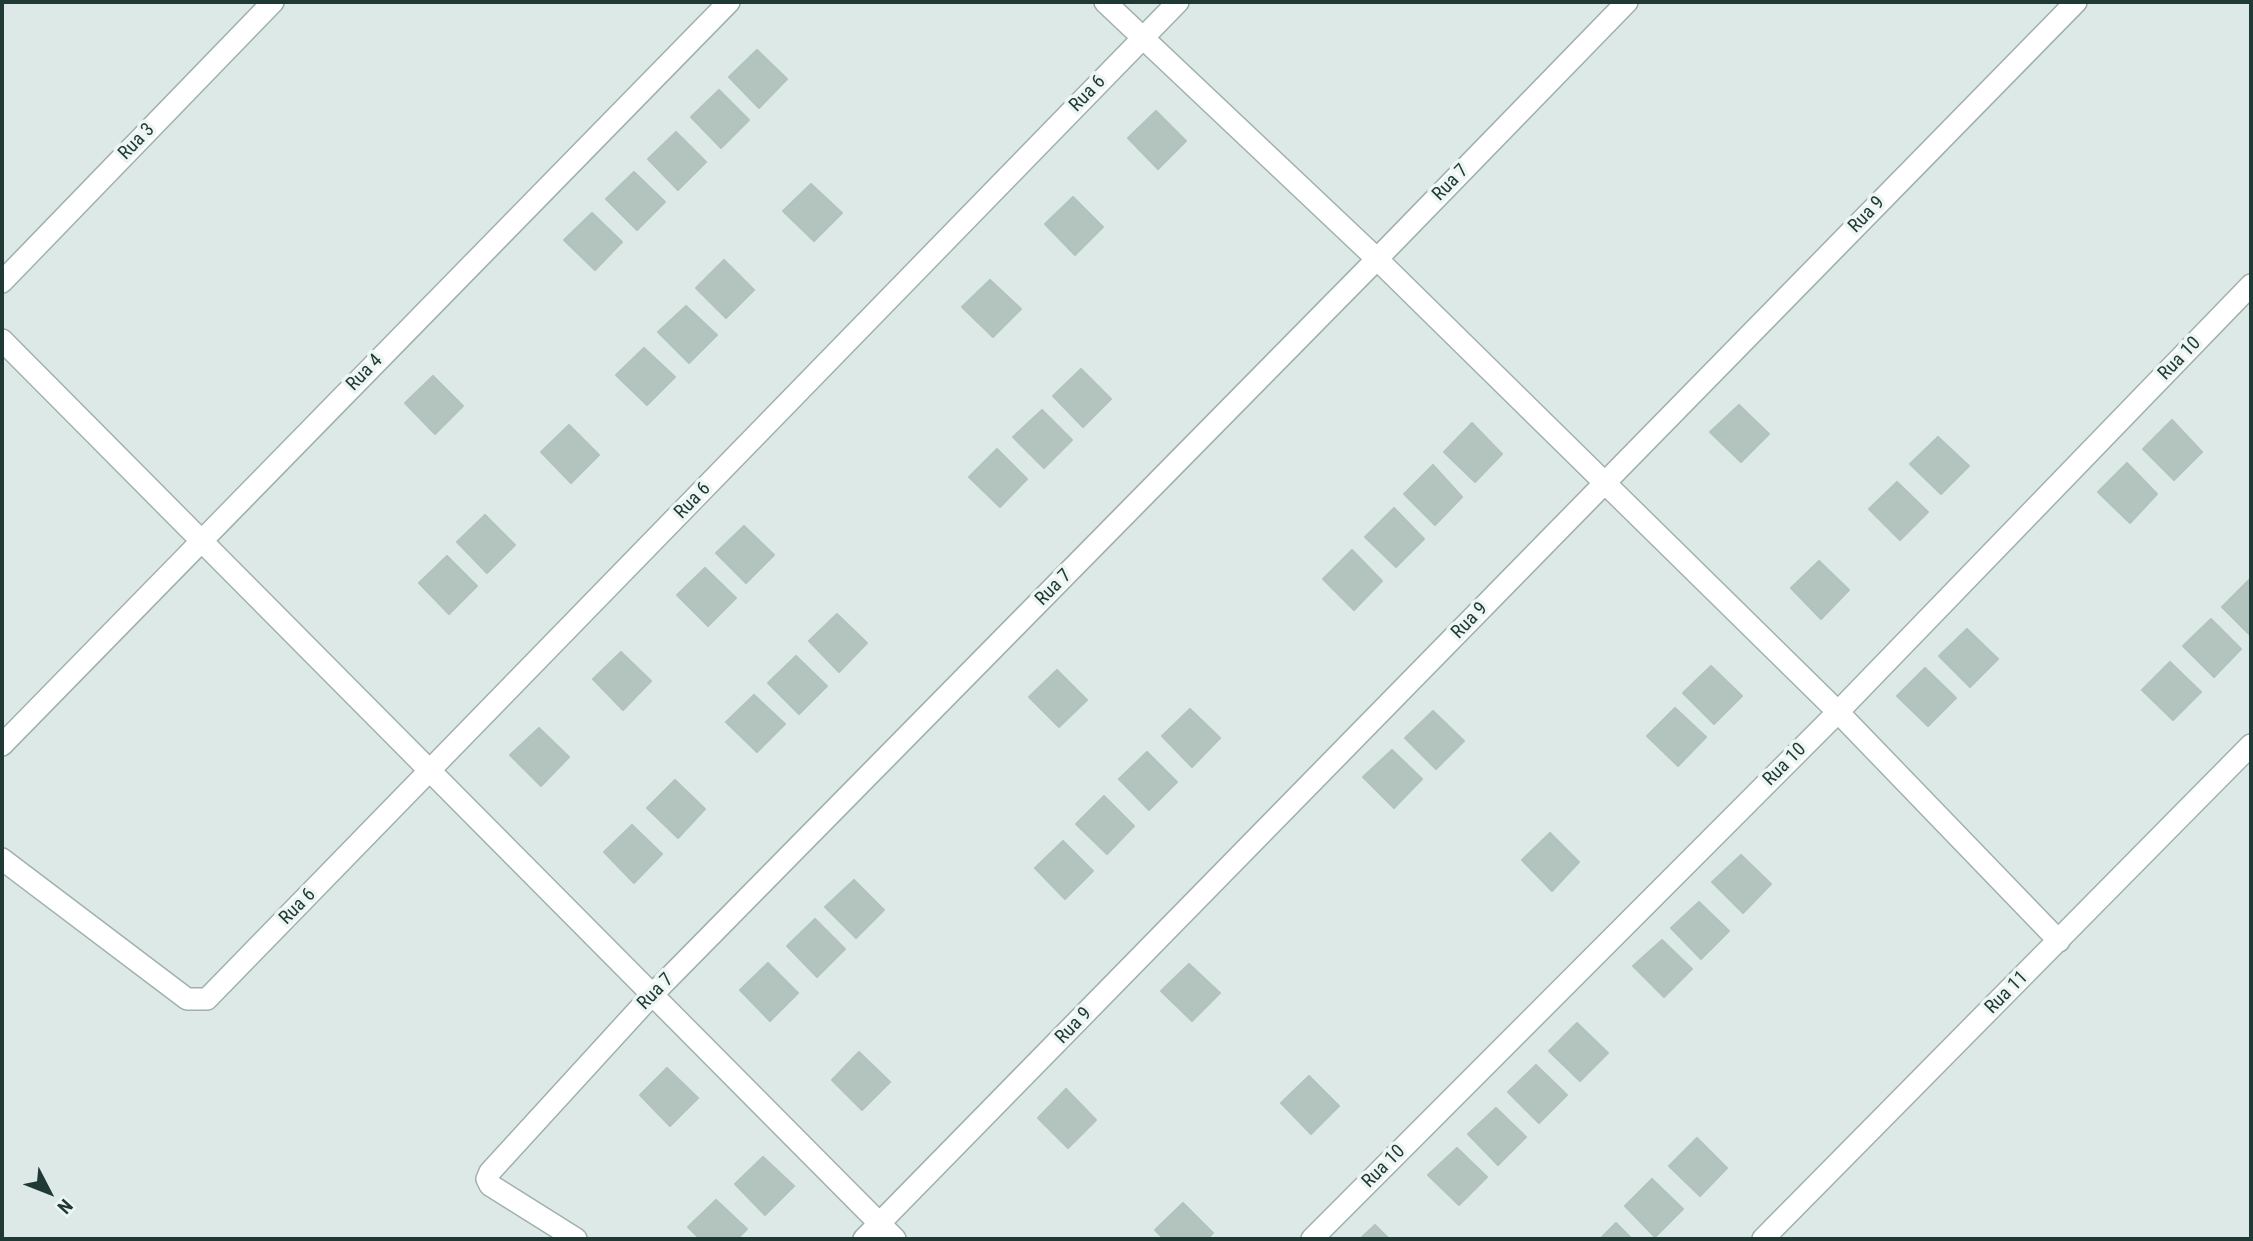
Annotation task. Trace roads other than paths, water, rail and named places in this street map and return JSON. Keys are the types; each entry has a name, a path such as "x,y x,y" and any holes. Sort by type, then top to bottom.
{"street":[{"name":"Rua 3","path":"2,282 273,2"},
{"name":"Rua 4","path":"2,745 729,2"},
{"path":"1105,2 1377,259 1838,712 2059,941"},
{"name":"Rua 6","path":"2,859 187,999 207,999 1178,2"},
{"name":"Rua 7","path":"576,1239 490,1185 487,1179 651,996 1627,2"},
{"name":"Rua 9","path":"872,1232 2076,2"},
{"name":"Rua 10","path":"1312,1239 1838,712 2251,285"},
{"path":"2,340 651,996 872,1232 895,1239"},
{"name":"Rua 11","path":"1763,1239 2251,745"}]}
